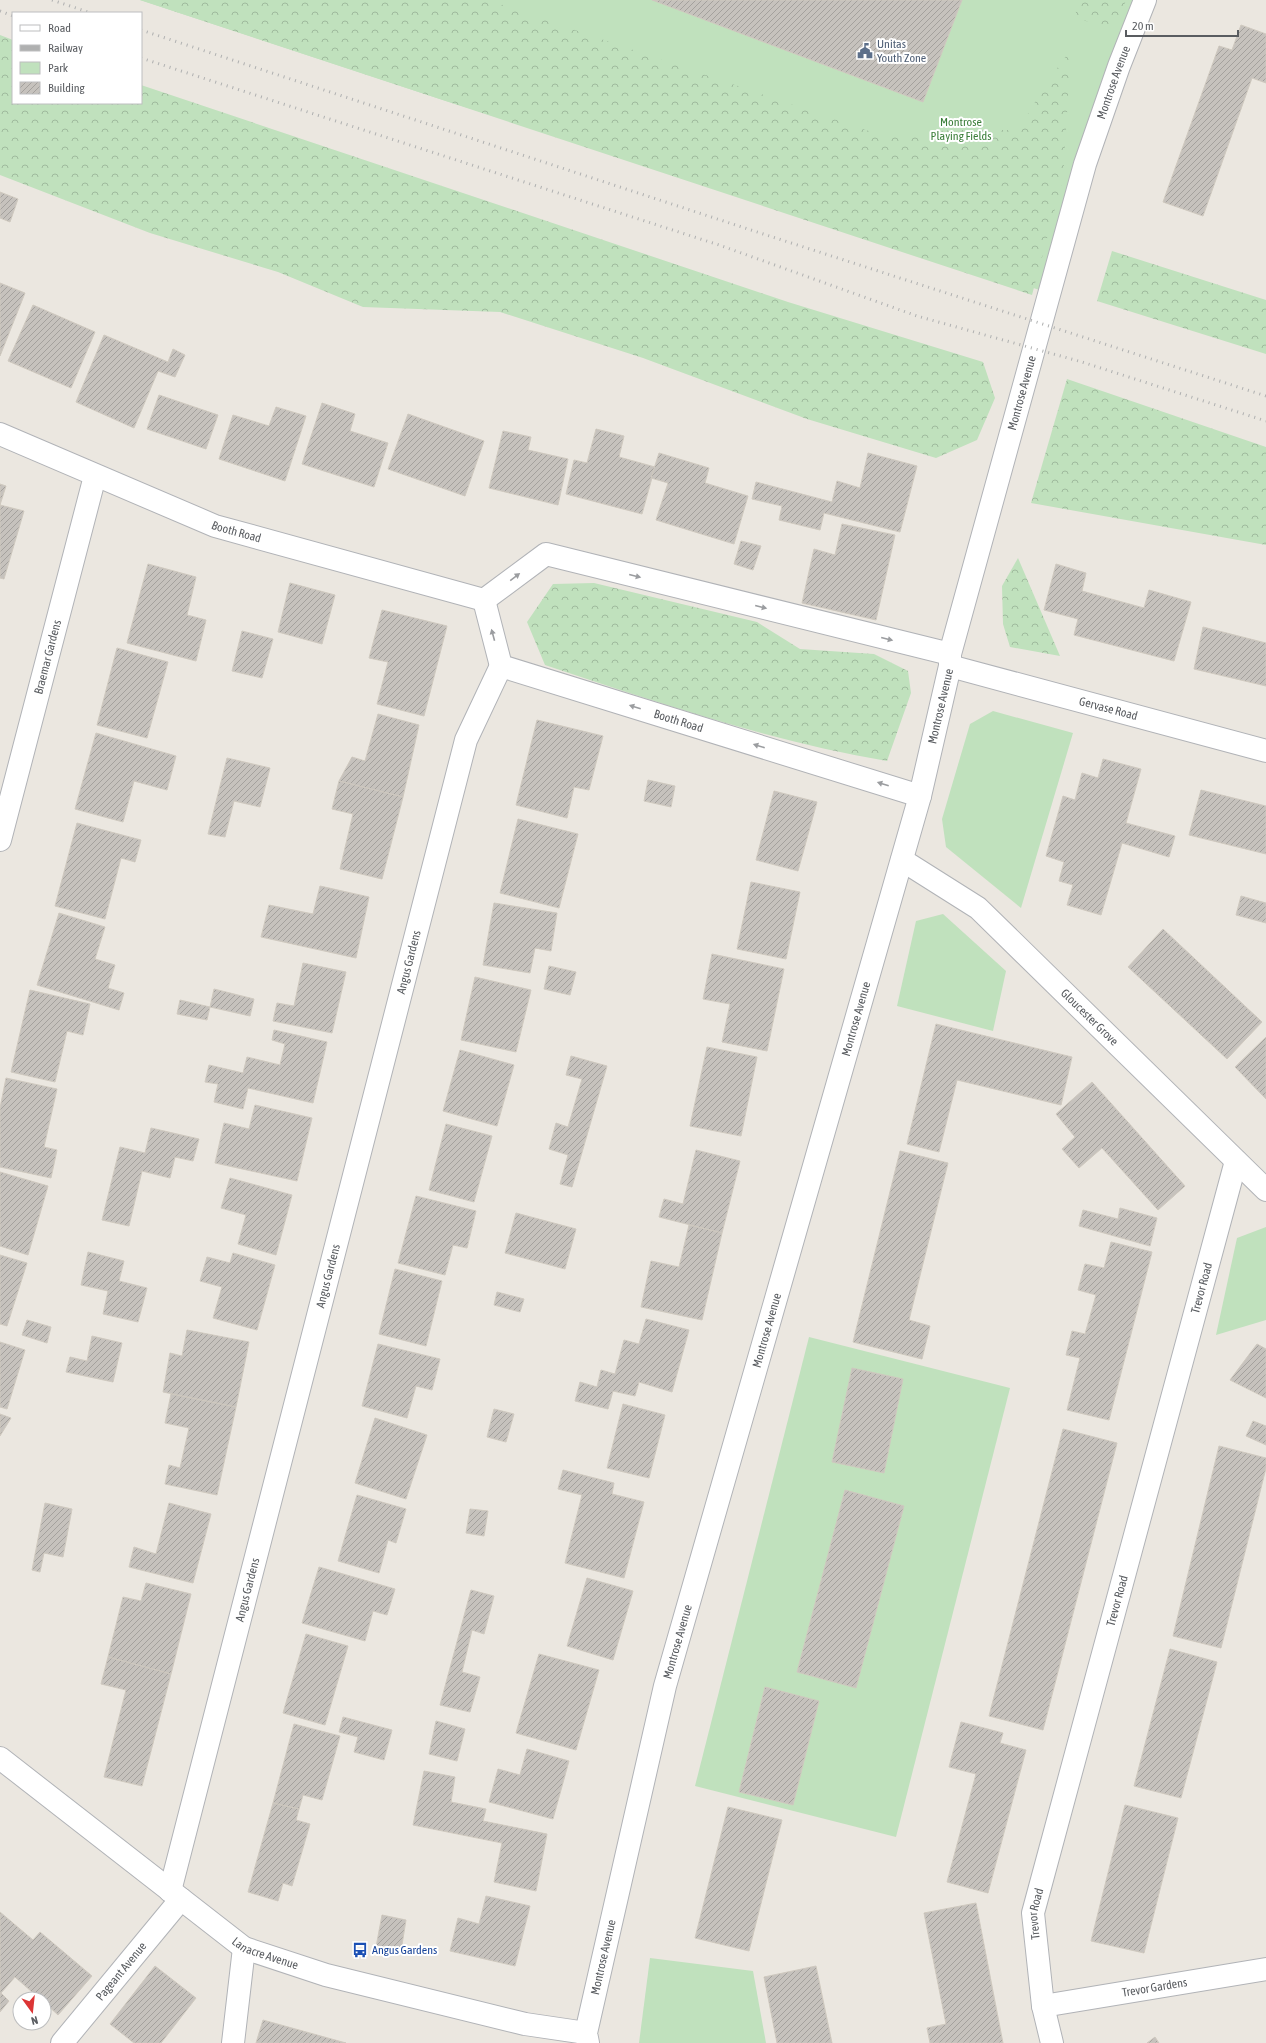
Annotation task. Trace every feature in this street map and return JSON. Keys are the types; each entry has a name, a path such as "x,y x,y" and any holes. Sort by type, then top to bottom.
{"street":[{"name":"Montrose Avenue","path":"587,2038 665,1686 920,796 950,660 1085,164 1119,66 1145,0"},
{"name":"Booth Road","path":"0,434 95,476 215,526 484,600"},
{"name":"Braemar Gardens","path":"0,840 95,476"},
{"path":"501,666 484,600 546,554 950,660"},
{"name":"Gervase Road","path":"950,660 1266,751"},
{"name":"Booth Road","path":"501,666 920,796"},
{"name":"Angus Gardens","path":"176,1895 466,740 501,666"},
{"name":"Gloucester Grove","path":"902,860 978,908 1266,1190"},
{"name":"Trevor Road","path":"1052,2043 1043,2006 1033,1912 1236,1161"},
{"name":"Lanacre Avenue","path":"0,1758 244,1948 326,1975 587,2038"},
{"name":"Pageant Avenue","path":"62,2043 176,1895"},
{"path":"233,2043 244,1948"},
{"name":"Trevor Gardens","path":"1043,2006 1266,1970"}],"green space":[{"name":"Montrose Playing Fields","path":"140,0 1134,0 1049,293 443,100"},
{"name":"Montrose Playing Fields","path":"140,0 488,0 883,136 952,130 1018,130 1046,84 1071,49 1063,179 1032,295"},
{"path":"1074,0 1126,0 1117,28 1077,19"},
{"path":"0,35 12,40 12,104 142,104 142,85 788,302 983,362 995,398 977,440 936,458 807,419 643,358 500,312 363,307 278,272 150,233 0,175"},
{"path":"1112,251 1266,300 1266,354 1097,301"},
{"path":"1067,379 1266,447 1266,545 1031,503"},
{"path":"1018,558 1060,656 1010,647 1003,624 1002,586"},
{"path":"594,583 757,622 800,649 874,654 908,671 911,693 887,761 801,743 714,720 545,665 527,622 553,584"},
{"path":"993,711 1073,733 1021,908 946,847 942,819 970,724"},
{"path":"943,914 1006,971 993,1031 897,1006 916,921"},
{"path":"1266,1227 1266,1320 1216,1335 1237,1238"},
{"path":"809,1337 1010,1388 896,1837 695,1786"},
{"path":"650,1958 753,1971 766,2043 639,2043"}],"building":[{"name":"Unitas Youth Zone","path":"652,0 962,0 923,102"},
{"path":"1241,25 1266,34 1266,83 1252,78 1203,216 1163,202 1219,46 1232,50"},
{"path":"0,192 18,199 10,222 0,218"},
{"path":"0,283 25,293 0,356"},
{"path":"33,305 95,332 71,388 8,361"},
{"path":"104,335 168,362 173,349 185,355 175,377 158,371 134,428 76,402"},
{"path":"159,395 218,415 206,449 147,429"},
{"path":"322,403 355,414 350,431 388,443 374,487 302,464"},
{"path":"276,407 306,416 285,481 219,459 233,415 269,426"},
{"path":"408,414 484,441 465,496 388,469"},
{"path":"596,429 624,436 619,457 655,467 642,514 566,494 574,460 587,463"},
{"path":"503,431 531,437 528,450 568,459 558,505 489,488"},
{"path":"659,453 709,468 705,483 748,496 734,544 656,520 668,483 651,478"},
{"path":"868,453 917,466 900,532 824,513 820,530 779,520 782,506 752,499 756,482 832,502 837,481 860,488"},
{"path":"0,484 6,486 0,505"},
{"path":"0,505 24,511 4,579 0,578"},
{"path":"842,524 895,535 876,620 802,603 814,549 835,555"},
{"path":"741,541 761,546 753,570 734,564"},
{"path":"148,564 196,577 187,615 206,620 196,661 127,643"},
{"path":"1056,564 1086,573 1082,591 1144,608 1149,590 1191,602 1174,661 1074,635 1078,619 1044,610"},
{"path":"290,583 335,595 322,644 278,632"},
{"path":"382,610 447,626 424,716 377,704 388,662 369,658"},
{"path":"1203,627 1266,643 1266,686 1194,669"},
{"path":"242,631 273,639 262,678 232,671"},
{"path":"117,648 168,662 147,738 97,725"},
{"path":"378,714 419,725 403,797 339,781 352,757 365,761"},
{"path":"537,720 603,736 589,790 574,787 567,818 516,805"},
{"path":"96,733 176,756 167,790 134,781 123,822 75,809"},
{"path":"227,758 270,768 260,807 234,801 225,837 208,834"},
{"path":"1103,759 1141,769 1126,823 1175,836 1169,857 1122,843 1101,915 1067,905 1073,885 1059,881 1064,862 1046,856 1063,796 1075,800 1082,773 1098,778"},
{"path":"648,780 675,786 671,807 644,801"},
{"path":"339,781 403,797 382,879 340,869 353,814 332,809"},
{"path":"1201,790 1266,806 1266,854 1189,835"},
{"path":"774,791 817,802 798,871 756,860"},
{"path":"518,819 578,834 559,908 500,893"},
{"path":"77,823 141,840 135,862 121,858 105,919 55,906"},
{"path":"751,882 800,892 786,959 737,949"},
{"path":"320,886 369,897 356,958 261,937 269,905 313,914"},
{"path":"1241,896 1266,903 1266,923 1236,915"},
{"path":"494,903 557,913 551,951 535,948 530,973 483,965"},
{"path":"59,913 105,927 95,959 115,965 108,988 124,993 119,1010 37,985"},
{"path":"1163,929 1262,1022 1227,1059 1128,967"},
{"path":"712,954 784,969 767,1051 722,1042 730,1004 703,999"},
{"path":"303,963 346,972 332,1033 273,1021 277,1003 294,1006"},
{"path":"549,966 576,972 570,995 544,989"},
{"path":"475,977 531,990 516,1052 461,1040"},
{"path":"214,989 254,999 250,1016 210,1007"},
{"path":"30,990 90,1004 83,1035 67,1031 55,1082 11,1072"},
{"path":"180,1000 210,1007 207,1020 177,1014"},
{"path":"936,1024 1072,1057 1061,1105 957,1080 939,1152 907,1144"},
{"path":"274,1030 327,1042 313,1103 248,1088 243,1109 214,1102 218,1084 205,1082 209,1065 243,1073 247,1057 280,1065 285,1044 272,1040"},
{"path":"1266,1037 1266,1099 1235,1067"},
{"path":"707,1047 757,1057 741,1136 690,1126"},
{"path":"460,1050 514,1065 497,1126 443,1111"},
{"path":"571,1056 607,1066 572,1187 560,1184 568,1155 549,1149 556,1123 568,1127 582,1079 566,1075"},
{"path":"6,1078 57,1089 44,1147 57,1150 51,1178 0,1167 0,1108"},
{"path":"1092,1082 1185,1186 1158,1210 1102,1148 1079,1168 1062,1149 1075,1137 1056,1114"},
{"path":"255,1105 312,1118 297,1181 215,1163 224,1123 249,1129"},
{"path":"446,1124 492,1136 474,1202 429,1190"},
{"path":"151,1128 199,1139 193,1161 175,1157 170,1178 142,1171 129,1226 102,1220 120,1147 145,1153"},
{"path":"696,1150 740,1161 722,1233 659,1217 664,1199 683,1204"},
{"path":"900,1151 948,1163 909,1320 930,1326 922,1359 853,1342"},
{"path":"0,1172 48,1186 28,1255 0,1246"},
{"path":"230,1178 292,1195 276,1255 238,1244 246,1215 221,1208"},
{"path":"416,1196 476,1211 467,1248 453,1245 445,1275 398,1263"},
{"path":"1120,1208 1157,1218 1150,1246 1079,1226 1083,1210 1118,1219"},
{"path":"516,1213 576,1229 565,1269 505,1253"},
{"path":"689,1225 722,1233 702,1320 641,1307 651,1261 679,1267"},
{"path":"1111,1242 1152,1252 1109,1420 1067,1410 1080,1358 1066,1355 1072,1331 1085,1334 1096,1295 1078,1290 1085,1264 1104,1268"},
{"path":"88,1252 124,1261 119,1281 147,1288 138,1322 103,1314 108,1291 81,1285"},
{"path":"233,1253 275,1265 257,1330 213,1318 222,1287 200,1281 207,1257 230,1263"},
{"path":"0,1255 27,1263 7,1326 0,1324"},
{"path":"395,1269 442,1281 426,1346 379,1334"},
{"path":"497,1292 524,1299 520,1312 494,1305"},
{"path":"646,1319 689,1330 672,1392 639,1382 635,1396 613,1391 608,1409 575,1401 580,1382 597,1387 601,1370 615,1374 624,1340 639,1344"},
{"path":"27,1320 51,1327 47,1343 22,1335"},
{"path":"187,1330 249,1342 236,1407 163,1392 170,1353 182,1356"},
{"path":"92,1336 122,1343 113,1382 66,1372 70,1357 87,1361"},
{"path":"0,1342 25,1350 7,1409 0,1407"},
{"path":"378,1344 440,1359 432,1390 416,1386 407,1418 362,1406"},
{"path":"1257,1344 1266,1349 1266,1398 1230,1380"},
{"path":"852,1368 903,1379 884,1473 832,1462"},
{"path":"171,1394 236,1407 217,1495 165,1484 169,1465 180,1468 189,1428 165,1423"},
{"path":"623,1404 665,1415 649,1478 607,1468"},
{"path":"494,1409 514,1414 506,1442 487,1437"},
{"path":"0,1414 11,1418 0,1436"},
{"path":"375,1418 427,1435 406,1499 355,1483"},
{"path":"1253,1421 1266,1426 1266,1445 1246,1436"},
{"path":"1063,1429 1117,1443 1043,1730 989,1716"},
{"path":"1219,1446 1266,1458 1266,1468 1221,1648 1173,1636"},
{"path":"563,1470 614,1483 612,1494 644,1502 624,1578 565,1563 582,1495 558,1489"},
{"path":"845,1490 904,1506 856,1688 797,1672"},
{"path":"357,1495 406,1509 396,1543 388,1540 379,1573 338,1561"},
{"path":"45,1503 72,1509 63,1557 44,1553 40,1572 32,1570"},
{"path":"169,1503 211,1514 193,1583 129,1567 134,1547 156,1554"},
{"path":"470,1509 488,1511 484,1536 466,1533"},
{"path":"319,1567 395,1589 387,1615 373,1611 365,1641 302,1623"},
{"path":"587,1578 633,1591 613,1660 567,1646"},
{"path":"146,1583 191,1594 171,1674 108,1657 123,1597 141,1601"},
{"path":"471,1590 494,1596 484,1634 472,1630 462,1672 480,1677 470,1712 440,1705"},
{"path":"306,1634 348,1646 325,1725 283,1713"},
{"path":"1170,1649 1217,1662 1181,1798 1134,1786"},
{"path":"539,1654 599,1670 576,1750 516,1733"},
{"path":"108,1657 171,1674 142,1786 104,1777 126,1690 101,1684"},
{"path":"765,1687 819,1701 793,1805 739,1792"},
{"path":"343,1717 392,1730 384,1760 354,1752 358,1737 339,1732"},
{"path":"436,1721 465,1729 457,1761 429,1754"},
{"path":"961,1722 1003,1733 1000,1743 1026,1750 988,1893 947,1882 976,1774 949,1767"},
{"path":"294,1724 340,1736 322,1800 303,1795 299,1809 273,1803"},
{"path":"527,1749 569,1761 553,1819 489,1802 498,1769 520,1775"},
{"path":"424,1771 455,1777 451,1802 486,1809 483,1821 547,1834 536,1891 494,1882 502,1843 413,1825"},
{"path":"273,1803 299,1809 296,1820 310,1824 292,1886 283,1883 278,1901 248,1892"},
{"path":"1125,1805 1178,1818 1144,1953 1091,1941"},
{"path":"728,1807 782,1820 749,1951 695,1938"},
{"path":"486,1896 530,1906 515,1966 450,1951 458,1918 479,1924"},
{"path":"976,1903 1003,2043 930,2043 927,2028 946,2024 924,1913"},
{"path":"0,1912 33,1940 40,1932 92,1976 58,2015 52,2009 52,1991 31,1991 15,1977 1,1993 9,2001 0,2012"},
{"path":"382,1915 406,1920 401,1951 376,1947"},
{"path":"155,1966 196,1998 161,2043 134,2043 110,2024"},
{"path":"816,1966 832,2043 777,2043 764,1977"},
{"path":"263,2020 346,2043 256,2043"},
{"path":"1155,2037 1159,2043 1147,2043"}],"railway":[{"path":"52,0 88,12"},
{"path":"0,11 12,16"},
{"path":"142,30 754,231 1266,396"},
{"path":"142,58 719,245 917,316 1082,362 1266,421"}],"place":[{"name":"Unitas Youth Zone","path":"865,51"},
{"name":"Angus Gardens","path":"360,1950"}]}
